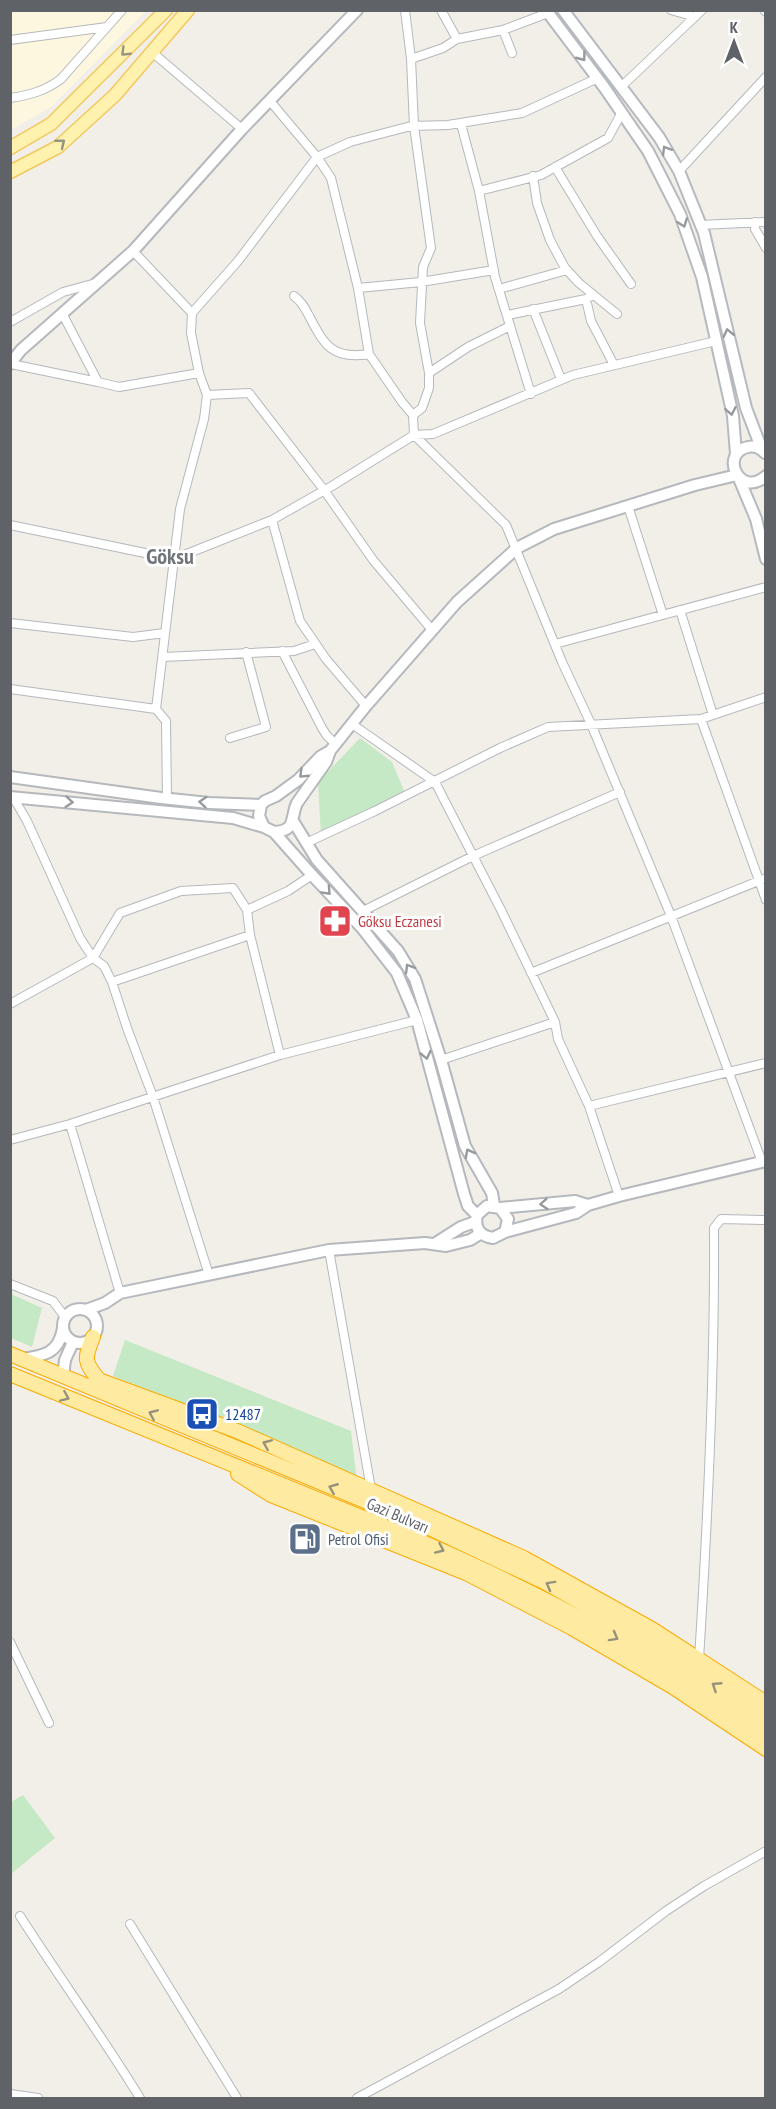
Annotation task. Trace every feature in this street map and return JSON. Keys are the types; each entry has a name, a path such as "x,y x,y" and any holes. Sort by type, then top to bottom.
{"highway":[{"path":"94,1332 86,1355 88,1366 99,1380 237,1431 524,1558 652,1629 765,1703"},
{"name":"Gazi Bulvarı","path":"16,1356 423,1525 544,1582 637,1634 765,1718"},
{"name":"Gazi Bulvarı","path":"10,1374 420,1541 543,1598 633,1647 765,1734"},
{"path":"211,1456 271,1495 466,1573 572,1628 673,1687 765,1749"}],"main road":[{"path":"10,148 51,124 166,10"},
{"path":"10,172 58,147 115,95 188,10"}],"street":[{"path":"10,98 30,95 49,88 61,79 122,10"},
{"path":"199,373 119,387 11,364 21,350 134,251 242,129 357,10"},
{"path":"405,10 411,59 414,126 431,248 423,267 420,323 429,373 429,388 422,408 413,414"},
{"path":"441,10 457,39"},
{"path":"563,10 659,137 679,171 706,244 746,408 764,450"},
{"path":"671,10 695,17"},
{"path":"621,87 702,10"},
{"path":"411,59 442,48 457,39 503,30 547,12 598,78 648,151 680,214 702,277 733,416 736,468 756,519 765,559"},
{"path":"10,40 107,27"},
{"path":"503,30 512,53"},
{"path":"152,52 242,129"},
{"path":"679,171 765,77"},
{"path":"167,799 165,721 156,708 180,509 204,419 207,395 199,373 191,333 192,313 238,261 316,157 350,142 414,126 461,124 522,112 598,78"},
{"path":"16,1356 41,1356 51,1351 74,1310 86,1310 105,1303 120,1293 329,1250 436,1243 446,1246 470,1240 480,1234 493,1238 505,1232 576,1213 588,1205 619,1196 764,1162 671,916 555,644 517,548 506,525 414,435 413,414 369,354 358,288 331,178 270,101"},
{"path":"479,191 541,175 608,138 622,112"},
{"path":"461,124 479,191 494,270 531,394"},
{"path":"555,167 597,237 631,284"},
{"path":"533,176 537,203 550,240 567,270 589,297 617,314"},
{"path":"755,222 756,233 765,248"},
{"path":"700,225 765,222"},
{"path":"134,251 192,313"},
{"path":"358,288 422,282 494,270"},
{"path":"499,289 567,270"},
{"path":"10,322 63,292 96,283"},
{"path":"294,296 301,300 322,342 340,354 356,356 369,354"},
{"path":"589,297 591,321 614,364"},
{"path":"507,315 589,297"},
{"path":"533,309 561,380"},
{"path":"62,313 98,382"},
{"path":"429,373 468,347 510,326"},
{"path":"10,525 174,559 272,520 414,435 432,434 561,380 614,364 716,341"},
{"path":"207,395 249,393 324,490 373,561 432,630"},
{"path":"12,797 233,818 269,829 285,830 333,748 366,706 457,602 517,548 554,529 695,485 736,468 746,447 757,447 764,450"},
{"path":"736,468 742,480 755,482 765,476"},
{"path":"628,506 663,615"},
{"path":"272,520 300,621 326,659 366,706"},
{"path":"555,644 765,586"},
{"path":"680,610 713,715"},
{"path":"10,623 133,637 165,633"},
{"path":"163,657 294,651 315,644"},
{"path":"282,651 333,748"},
{"path":"230,738 266,727 246,652"},
{"path":"10,689 156,708"},
{"path":"306,843 435,782 500,748 548,728 701,718 765,697"},
{"path":"701,718 762,879 765,900"},
{"path":"352,724 435,782 555,1022 558,1039 589,1106 619,1196"},
{"path":"10,777 167,799 261,805 298,780 321,756 333,748"},
{"path":"363,911 473,856 620,792"},
{"path":"276,796 287,800 306,843 317,860 398,951 416,980 465,1146 497,1206 505,1212 508,1218 505,1232"},
{"path":"12,797 27,821 80,938 93,958 104,966 112,982 153,1097 209,1275"},
{"path":"261,805 259,816 269,829 362,928 397,973 417,1020 464,1194 476,1218 480,1234"},
{"path":"247,910 288,891 312,875"},
{"path":"531,973 762,879"},
{"path":"10,1004 93,958 120,913 181,891 233,888 247,910 250,935 280,1055"},
{"path":"112,982 250,935"},
{"path":"10,1140 70,1124 280,1055 417,1020"},
{"path":"441,1060 555,1022"},
{"path":"589,1106 765,1063"},
{"path":"70,1124 120,1293"},
{"path":"436,1243 476,1218 487,1206 575,1201 588,1205"},
{"path":"699,1659 705,1569 715,1309 714,1228 721,1219 765,1220"},
{"path":"329,1250 371,1489"},
{"path":"10,1284 53,1301 63,1328 73,1342 84,1342 94,1332 99,1312 105,1303"},
{"path":"86,1310 94,1317 94,1332"},
{"path":"63,1376 65,1360 73,1342"},
{"path":"10,1642 49,1724"},
{"path":"357,2098 559,1989 666,1911 765,1851"},
{"path":"20,1916 63,1983 112,2052 140,2098"},
{"path":"130,1924 237,2098"},
{"path":"10,2094 38,2098"}],"shaded area":[{"path":"11,11 146,11 52,106 11,130"}],"green space":[{"path":"360,738 392,762 405,793 321,836 318,782"},
{"path":"11,1294 42,1308 32,1347 11,1338"},
{"path":"125,1340 351,1431 357,1482 113,1376"},
{"path":"23,1795 55,1838 11,1874 11,1802"}],"place":[{"name":"Göksu Eczanesi","path":"335,921"},
{"name":"12487","path":"202,1414"},
{"name":"Petrol Ofisi","path":"305,1539"}],"district":[{"name":"Göksu","path":"170,556"}]}
